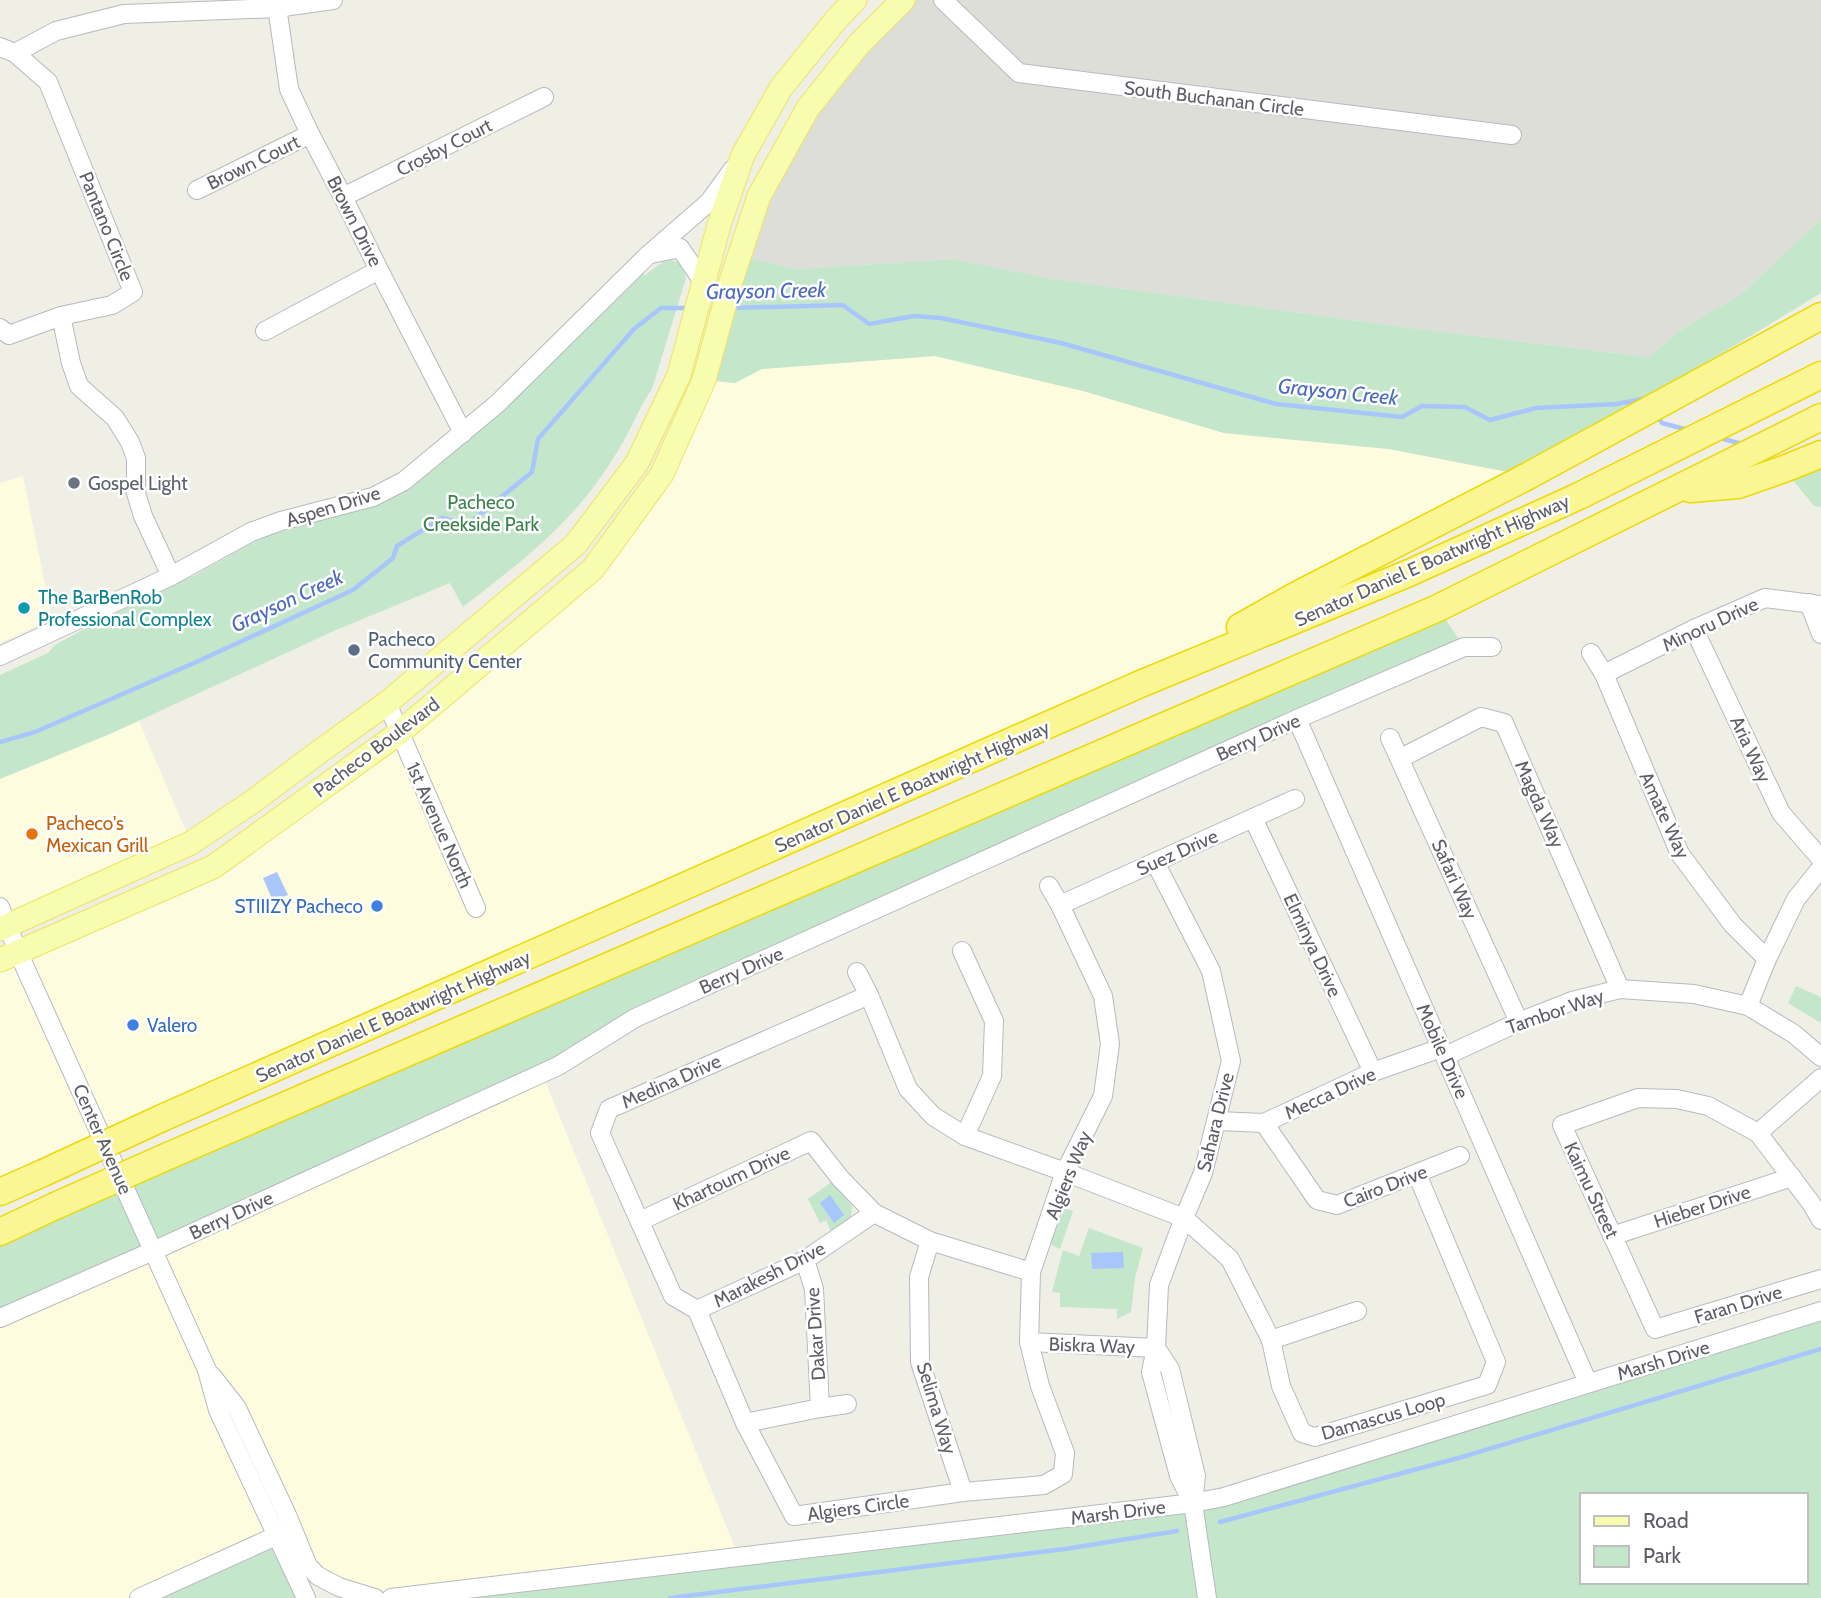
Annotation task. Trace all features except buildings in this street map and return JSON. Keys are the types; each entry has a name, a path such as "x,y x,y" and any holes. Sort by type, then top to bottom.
{"highway":[{"path":"1138,685 1295,596 1528,476 1821,316"},
{"name":"Senator Daniel E Boatwright Highway","path":"0,1192 1138,685 1409,573 1579,496 1821,375"},
{"name":"Senator Daniel E Boatwright Highway","path":"0,1232 168,1156 1438,608 1821,417"},
{"path":"1674,491 1738,485 1821,454"}],"main road":[{"name":"Pacheco Boulevard","path":"2,920 191,843 387,704 576,544 637,463 679,375 719,225 743,155 781,88 835,20 855,0"},
{"name":"Pacheco Boulevard","path":"9,956 213,867 400,733 593,569 662,474 704,380 730,281 759,196 808,108 859,44 903,0"}],"street":[{"path":"7,50 120,7 276,4 333,0"},
{"name":"South Buchanan Circle","path":"943,0 1019,73 1512,135"},
{"name":"Brown Drive","path":"276,4 289,89 463,433"},
{"name":"Pantano Circle","path":"0,328 9,335 61,317 112,305 133,292 48,82 7,50"},
{"name":"Crosby Court","path":"344,197 544,97"},
{"name":"Brown Court","path":"197,190 310,134"},
{"name":"Aspen Drive","path":"0,656 172,576 251,532 281,521 373,497 404,481 497,404 648,255 709,202 743,155"},
{"path":"648,255 680,248 704,283"},
{"path":"265,331 379,270"},
{"path":"61,317 79,386 115,418 130,442 136,458 136,493 143,516 172,576"},
{"name":"Minoru Drive","path":"1604,674 1765,598 1815,604"},
{"path":"1815,604 1821,634"},
{"name":"Aria Way","path":"1695,629 1781,813 1821,859"},
{"name":"Berry Drive","path":"0,1318 558,1066 635,1018 1297,719 1464,647 1492,648"},
{"name":"Amate Way","path":"1591,653 1604,674 1680,854 1733,925 1767,959"},
{"name":"1st Avenue North","path":"387,704 476,908"},
{"name":"Magda Way","path":"1401,758 1481,718 1504,723 1620,989"},
{"name":"Mobile Drive","path":"1297,719 1588,1383"},
{"name":"Safari Way","path":"1390,738 1519,1022"},
{"name":"Suez Drive","path":"1060,905 1295,799"},
{"name":"Elminya Drive","path":"1253,818 1373,1072"},
{"name":"Sahara Drive","path":"1155,862 1211,971 1231,1061 1203,1173 1159,1285 1156,1348"},
{"path":"1748,1006 1796,898 1821,868"},
{"name":"Algiers Way","path":"1049,886 1103,996 1110,1044 1103,1096 1065,1172 1031,1272 1029,1342 1040,1386 1065,1453 1063,1474"},
{"name":"Center Avenue","path":"2,920 9,956 153,1251 207,1370 218,1410 306,1598"},
{"path":"962,951 995,1021 992,1076 965,1136"},
{"path":"857,972 908,1089 933,1116 965,1136 1184,1217"},
{"name":"Tambor Way","path":"1443,1052 1572,1001 1620,989 1695,994 1748,1006 1794,1034 1821,1058"},
{"name":"Medina Drive","path":"697,1310 673,1296 600,1133 609,1109 869,995"},
{"name":"Mecca Drive","path":"1217,1121 1264,1123 1373,1072 1443,1052"},
{"path":"1821,1078 1758,1133 1821,1220"},
{"name":"Kaimu Street","path":"1655,1329 1562,1125 1638,1098 1677,1099 1708,1106 1758,1133"},
{"name":"Cairo Drive","path":"1264,1123 1317,1200 1337,1205 1460,1156"},
{"name":"Khartoum Drive","path":"640,1221 811,1141 840,1178 874,1213 930,1241 1031,1272"},
{"name":"Damascus Loop","path":"1184,1217 1230,1259 1271,1340 1281,1386 1302,1433 1315,1437 1487,1385 1496,1362 1417,1174"},
{"name":"Hieber Drive","path":"1612,1236 1791,1177"},
{"name":"Marakesh Drive","path":"697,1310 805,1260 874,1213"},
{"name":"Selima Way","path":"930,1241 919,1277 920,1362 962,1492"},
{"name":"Dakar Drive","path":"805,1260 814,1289 820,1408"},
{"name":"Faran Drive","path":"1655,1329 1821,1279"},
{"name":"Algiers Circle","path":"697,1310 745,1423 794,1516 962,1492 1044,1485 1063,1474"},
{"path":"1271,1340 1357,1311"},
{"name":"Marsh Drive","path":"391,1598 1193,1503 1224,1497 1821,1311"},
{"name":"Biskra Way","path":"1029,1342 1156,1348"},
{"path":"1156,1348 1170,1369 1196,1476 1193,1503 1207,1598"},
{"name":"Center Avenue","path":"207,1370 234,1402 272,1480 308,1566 318,1576 339,1587 375,1598"},
{"name":"Dakar Drive","path":"745,1423 847,1404"},
{"path":"139,1598 276,1536"}],"shaded area":[{"path":"901,0 1821,0 1821,219 1741,294 1679,331 1649,357 1410,328 1053,279 954,259 796,269 739,255 808,108"},
{"path":"935,356 1083,391 1224,433 1389,449 1528,476 1138,685 0,1192 0,960 213,867 593,569 704,380 735,383 762,369"},
{"path":"23,476 52,619 0,643 0,483"},
{"path":"139,721 191,843 0,929 0,779"},
{"path":"542,1073 738,1555 390,1598 318,1576 208,1372 276,1536 138,1598 0,1598 0,1317"}],"green space":[{"path":"1821,219 1821,293 1528,476 1389,449 1224,433 1083,391 935,356 762,369 735,383 704,380 739,255 796,269 954,259 1053,279 1410,328 1649,357 1679,331 1741,294"},
{"name":"Pacheco Creekside Park","path":"671,260 682,264 686,278 652,389 617,453 586,497 554,531 519,563 463,607 450,583 336,630 110,734 0,779 0,675 48,653 55,645 97,622 197,574 250,544 270,535 361,509 399,494 423,478 508,407 609,303 643,273 645,275 664,261"},
{"path":"1821,454 1821,507 1814,506 1784,469"},
{"path":"1438,608 1464,647 834,927 558,1066 0,1318 0,1232"},
{"path":"1796,986 1821,997 1821,1023 1788,1003"},
{"path":"833,1181 852,1206 851,1218 831,1231 826,1220 820,1223 808,1199"},
{"path":"1065,1208 1073,1211 1060,1249 1050,1244"},
{"path":"1089,1228 1143,1248 1135,1278 1131,1312 1117,1319 1117,1309 1060,1307 1060,1293 1052,1292 1063,1250 1079,1256"},
{"path":"1821,1311 1821,1598 391,1598 1193,1503"},
{"path":"276,1536 313,1598 138,1598"}],"water":[{"path":"277,872 288,895 273,901 263,878"},
{"path":"830,1195 844,1215 834,1223 820,1203"},
{"path":"1123,1252 1124,1268 1092,1269 1091,1253"}],"waterway":[{"name":"Grayson Creek","path":"731,308 843,305 869,324 914,316 941,318 1061,343 1276,404 1402,417 1422,406 1465,407 1490,420 1536,408 1617,404 1642,399 1646,403"},
{"name":"Grayson Creek","path":"0,742 35,732 353,590 393,558 397,546 442,518 468,524 532,472 538,439 634,329 661,308 690,308"},
{"name":"Grayson Creek","path":"1656,415 1662,423 1688,430"},
{"name":"Grayson Creek","path":"1720,438 1742,444"},
{"path":"1220,1522 1462,1457 1821,1349"},
{"path":"670,1598 1065,1549 1177,1531"}],"place":[{"name":"Gospel Light","path":"74,483"},
{"name":"The BarBenRob Professional Complex","path":"24,608"},
{"name":"Pacheco Community Center","path":"354,650"},
{"name":"Pacheco's Mexican Grill","path":"32,834"},
{"name":"STIIIZY Pacheco","path":"377,906"},
{"name":"Valero","path":"133,1025"}]}
